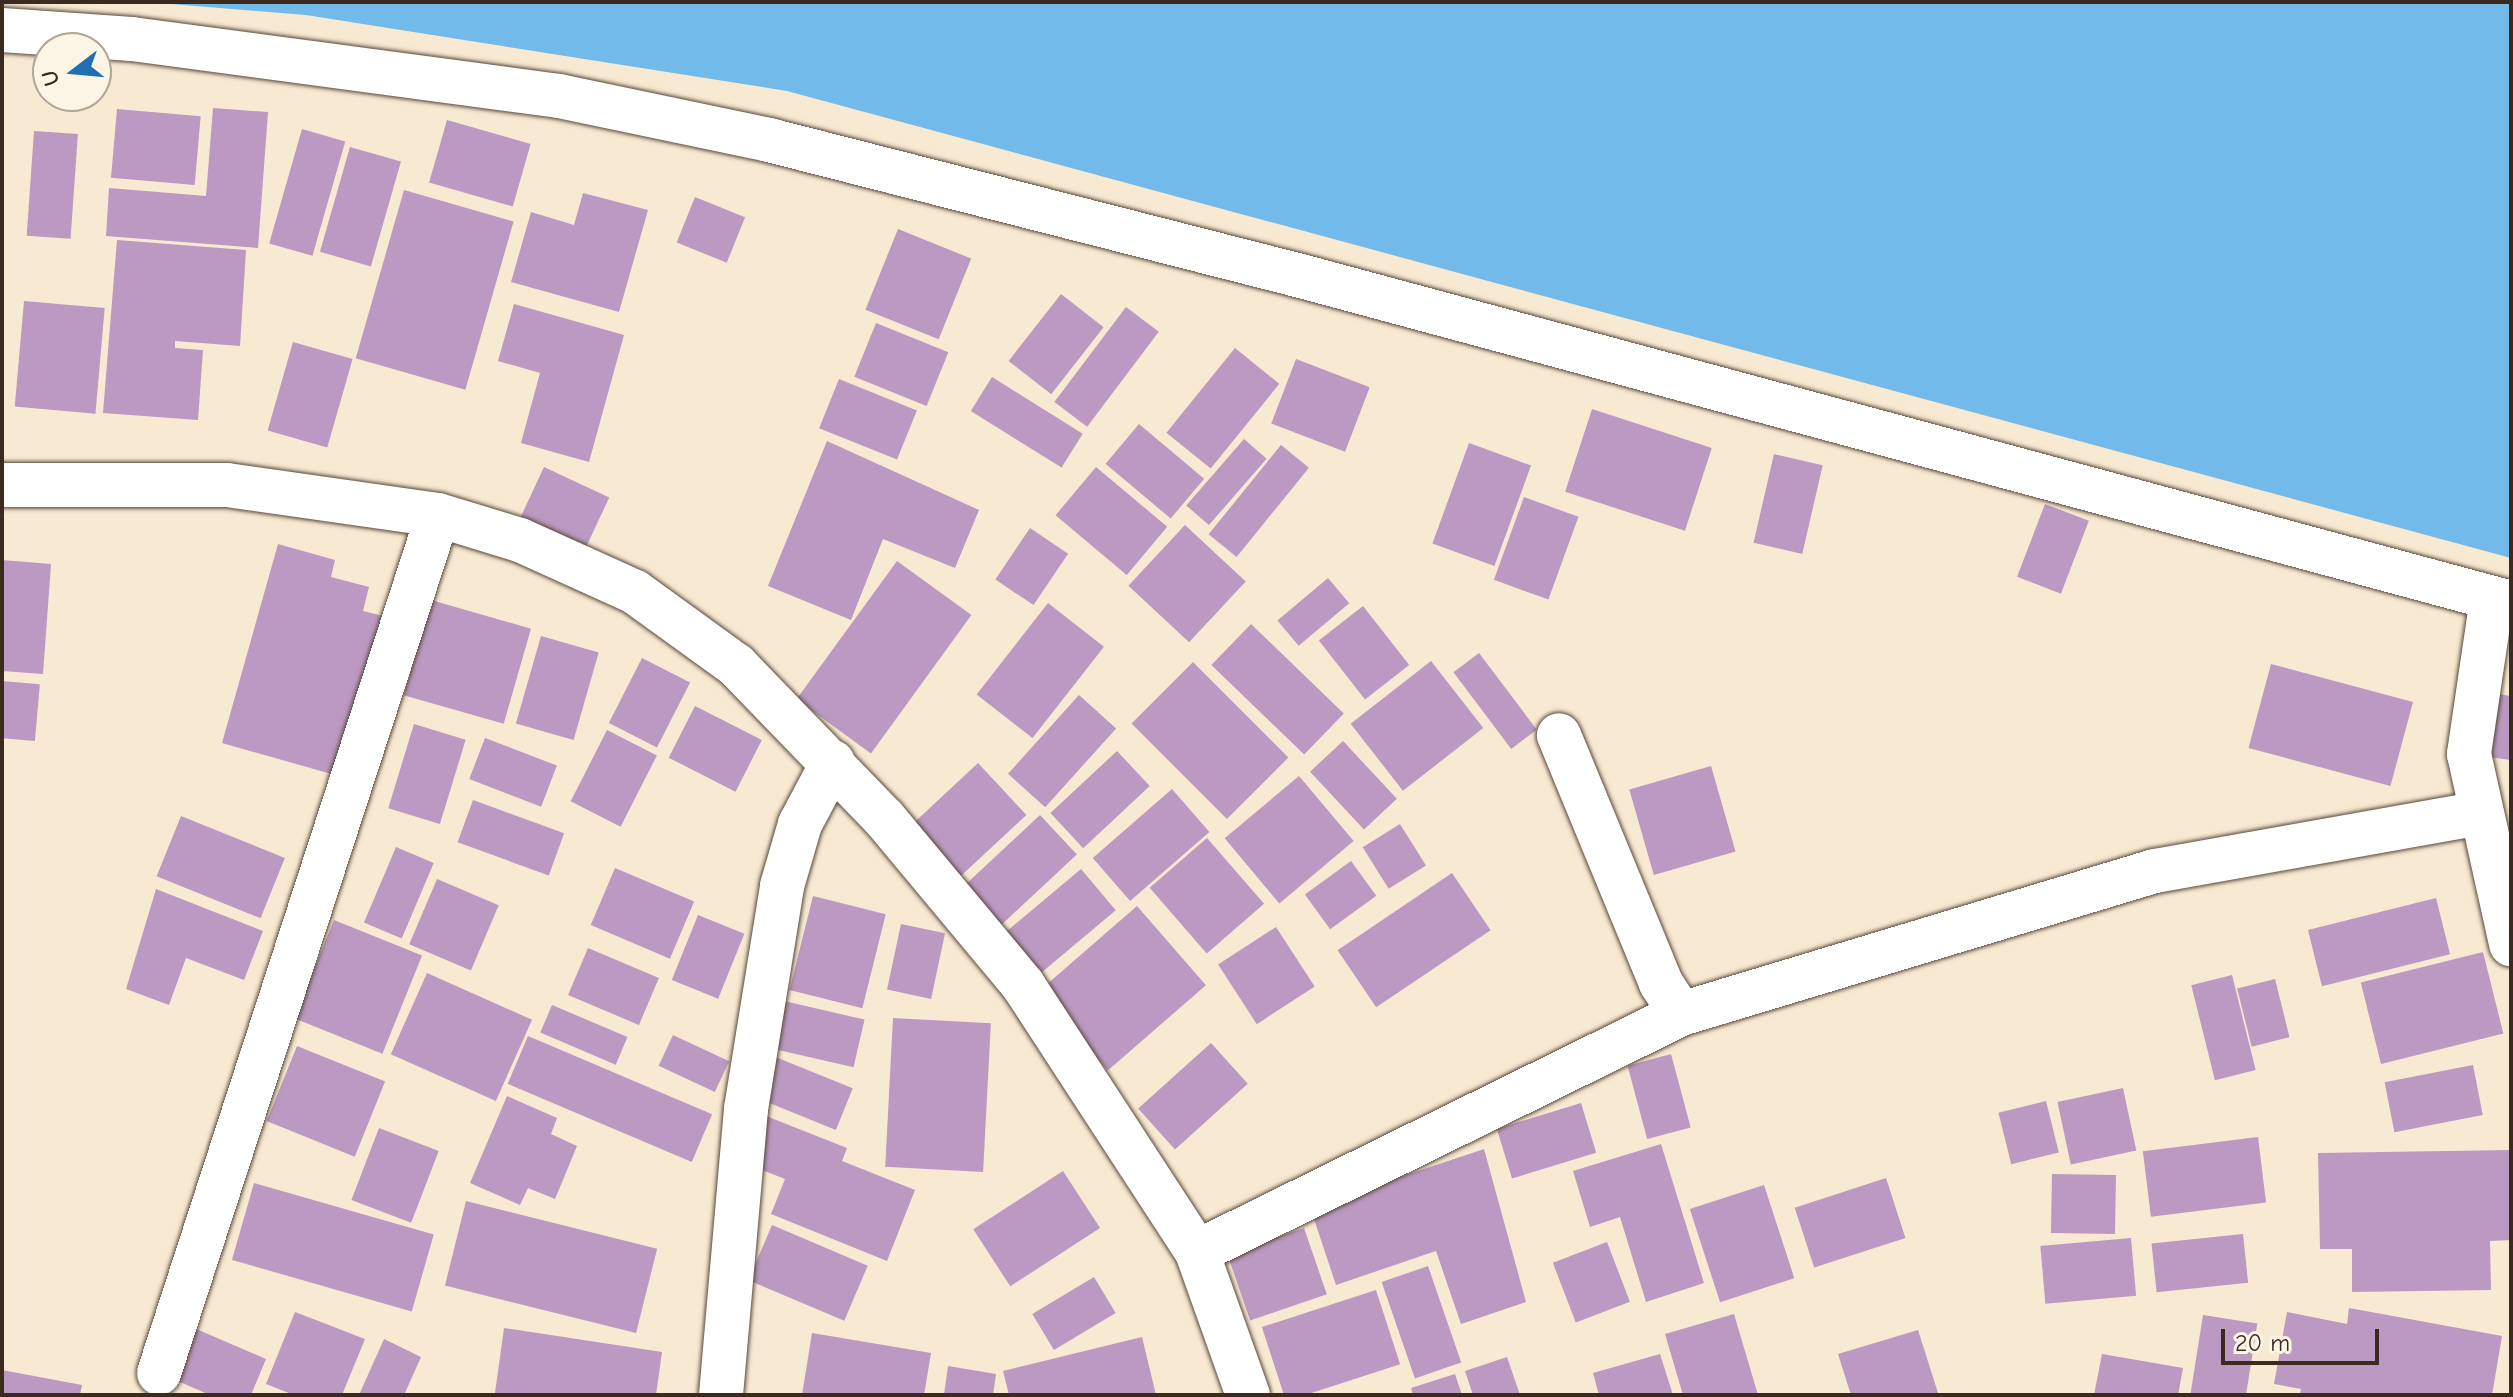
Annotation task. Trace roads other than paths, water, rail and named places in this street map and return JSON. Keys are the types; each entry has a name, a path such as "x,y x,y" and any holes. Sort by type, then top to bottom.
{"street":[{"path":"2,30 132,39 559,96 769,140 2501,600 2470,731 2481,813 2511,944"},
{"path":"2,485 227,485 438,515 520,540 635,592 736,665 833,762 1023,985 1197,1252 1248,1395"},
{"path":"159,1373 438,515"},
{"path":"1559,735 1661,983 1681,1014"},
{"path":"721,1395 746,1109 782,886 800,824 833,762"},
{"path":"1197,1252 1681,1014 2155,871 2481,813"}],"water":[{"path":"147,2 2511,2 2511,558 787,91 306,15"}]}
